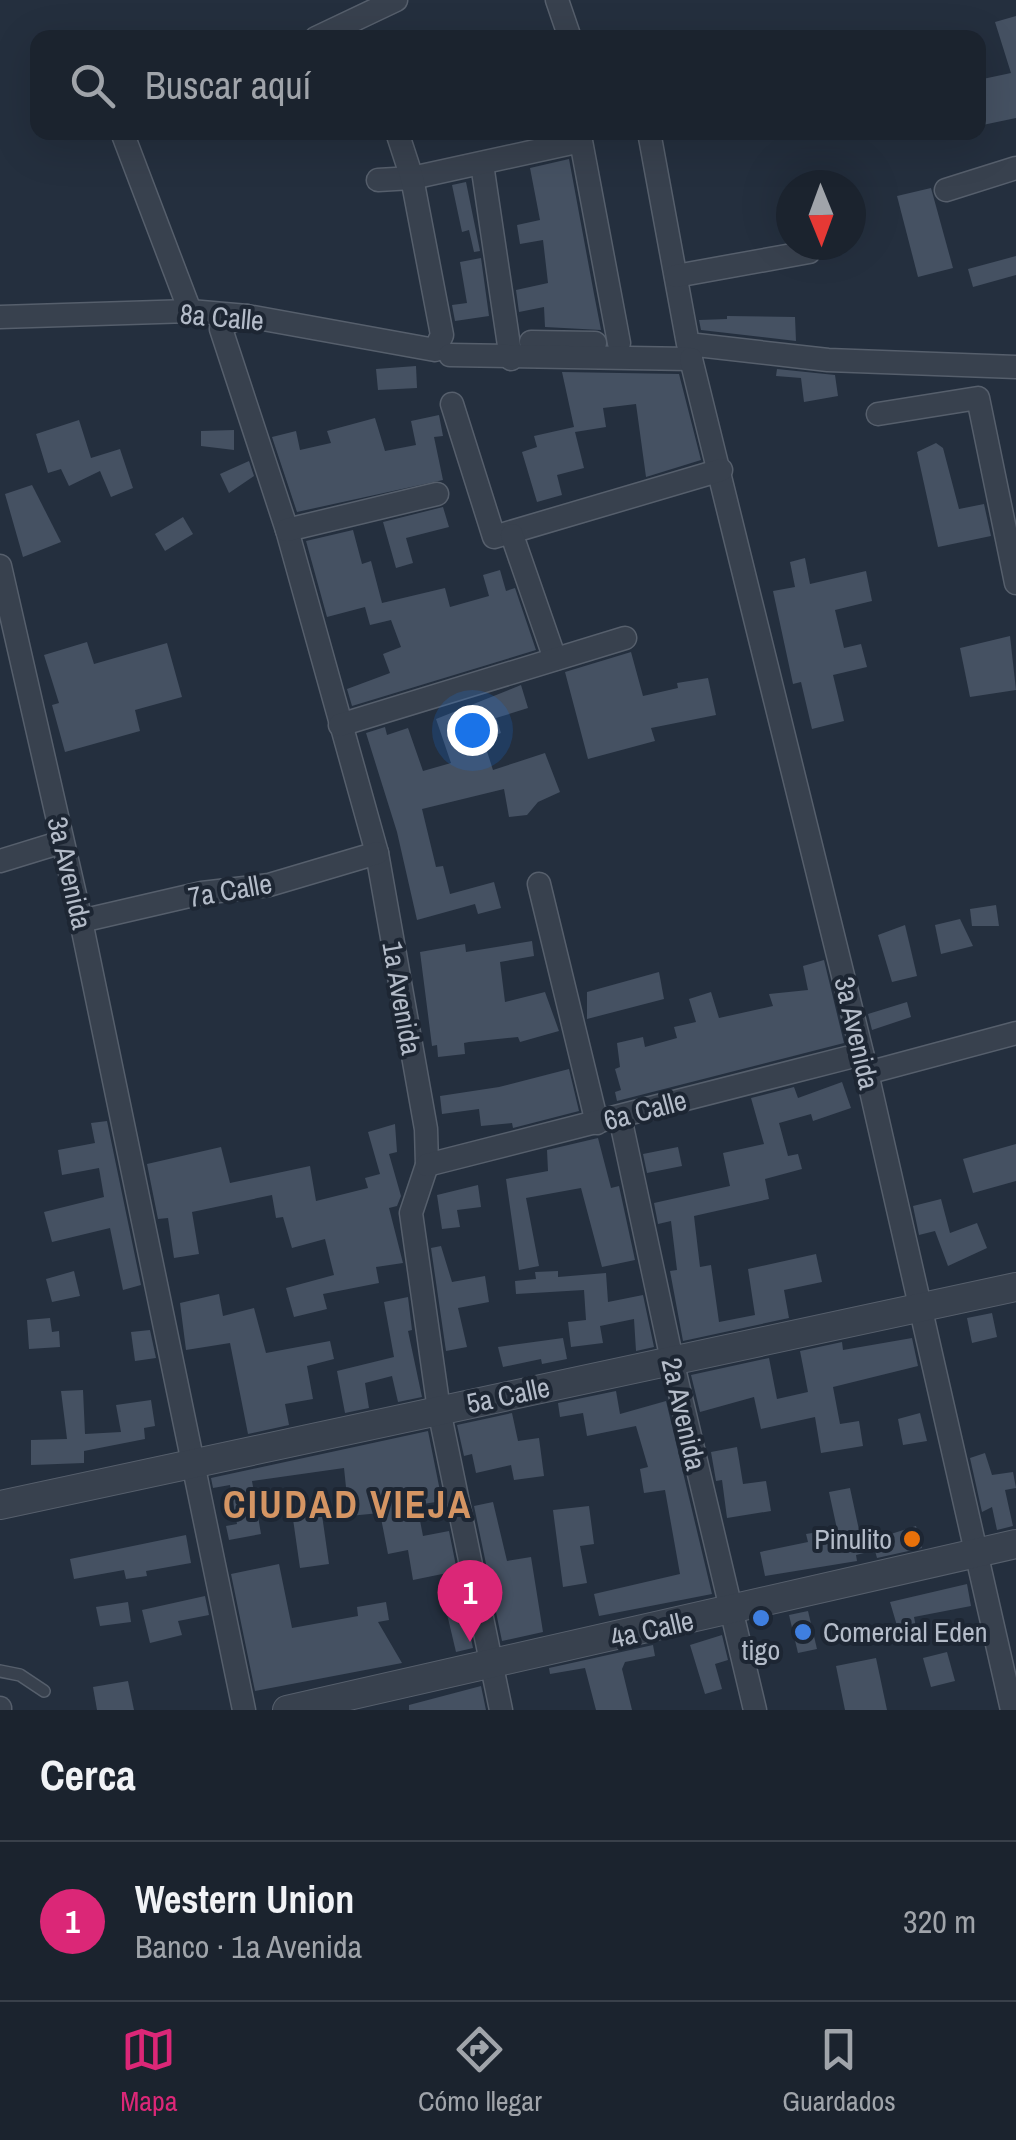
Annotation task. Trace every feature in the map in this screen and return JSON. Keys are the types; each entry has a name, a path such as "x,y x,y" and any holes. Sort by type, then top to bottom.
{"street":[{"path":"333,30 396,0"},
{"path":"558,0 567,30"},
{"path":"125,140 190,311"},
{"path":"400,140 412,178 446,350"},
{"name":"3a Avenida","path":"651,140 676,276 865,1064 1012,1710"},
{"path":"378,180 412,178 581,141 619,343"},
{"path":"482,164 511,359"},
{"path":"946,190 1016,168"},
{"path":"676,276 776,258"},
{"name":"8a Calle","path":"0,317 190,311 248,316 435,350 511,359 695,349"},
{"name":"1a Avenida","path":"248,316 224,324 221,329 287,530 377,853 426,1129 428,1166 411,1213 439,1410 501,1710"},
{"path":"531,342 619,343 814,358 1016,367"},
{"path":"878,414 978,398 1012,540 1016,583"},
{"path":"452,404 492,536 512,535 721,470"},
{"path":"287,530 437,494"},
{"path":"512,535 555,659"},
{"name":"3a Avenida","path":"0,566 82,920 244,1710"},
{"path":"340,725 626,638"},
{"path":"0,861 62,842"},
{"name":"7a Calle","path":"82,920 202,893 269,885 377,853"},
{"name":"2a Avenida","path":"538,884 609,1120 672,1360 755,1710"},
{"name":"6a Calle","path":"428,1166 609,1120 1016,1033"},
{"name":"5a Calle","path":"0,1505 1016,1287"},
{"name":"4a Calle","path":"286,1710 1016,1544"}],"lane":[{"path":"0,1672 20,1675 44,1692"}],"building":[{"path":"1016,16 1016,118 986,124 986,78 1011,73 995,22"},
{"path":"569,159 601,330 545,327 544,307 519,312 516,290 548,283 543,240 520,244 517,225 540,220 530,168"},
{"path":"466,182 480,251 474,252 469,230 462,232 452,185"},
{"path":"931,188 953,268 918,277 897,196"},
{"path":"1016,256 1016,275 973,287 968,269"},
{"path":"481,258 489,316 455,321 452,305 467,303 460,262"},
{"path":"727,316 795,317 796,341 701,330 699,320"},
{"path":"416,366 417,388 378,390 376,369"},
{"path":"777,369 835,375 838,396 804,402 801,378 776,376"},
{"path":"562,372 679,374 701,460 646,477 636,404 603,408 606,427 575,432 584,468 557,475 562,495 537,502 522,452 537,447 534,436 574,427"},
{"path":"439,415 443,436 434,437 443,480 297,512 272,437 296,431 300,450 331,443 327,431 375,418 385,451 416,445 411,421"},
{"path":"79,420 91,458 120,449 133,488 111,497 100,471 69,486 61,469 48,473 36,434"},
{"path":"234,430 234,450 201,446 201,431"},
{"path":"936,443 943,448 959,509 984,504 991,536 938,547 917,452"},
{"path":"249,461 254,476 229,493 220,474"},
{"path":"32,485 61,542 23,557 5,494"},
{"path":"443,507 449,527 406,538 413,563 396,568 383,522"},
{"path":"183,517 193,534 165,551 155,534"},
{"path":"353,530 362,564 371,561 382,603 445,588 450,607 489,596 483,575 500,570 506,591 515,588 536,650 352,706 347,689 390,673 383,654 401,647 391,620 370,625 365,607 327,617 306,541"},
{"path":"805,558 810,584 866,571 872,601 835,610 844,648 861,644 867,667 833,675 844,721 812,729 801,682 793,684 773,591 795,587 790,562"},
{"path":"1010,636 1016,690 970,697 960,648"},
{"path":"87,642 94,664 167,643 182,697 135,710 140,731 65,752 52,705 59,703 44,655"},
{"path":"631,652 643,696 678,688 677,683 708,678 716,715 651,728 655,741 588,759 565,672"},
{"path":"521,685 528,708 496,718 501,733 483,739 493,770 545,753 560,792 538,802 527,815 509,817 504,789 422,809 436,867 443,866 450,894 494,882 501,908 478,914 475,904 417,920 397,832 366,733 385,727 387,735 408,728 423,771 451,763 436,719"},
{"path":"996,905 999,926 972,926 970,909"},
{"path":"960,919 973,946 941,954 935,925"},
{"path":"905,925 917,976 892,982 878,935"},
{"path":"532,941 534,956 500,962 505,1002 545,992 559,1031 520,1042 518,1037 464,1043 465,1054 438,1057 437,1045 432,1046 420,952 465,944 466,952"},
{"path":"824,960 844,1043 617,1101 615,1092 621,1090 615,1069 620,1067 617,1043 643,1037 645,1047 677,1038 674,1027 696,1022 689,999 711,992 719,1018 773,1006 769,994 808,990 803,966"},
{"path":"659,972 664,999 587,1019 587,992"},
{"path":"907,1002 911,1017 872,1030 868,1014"},
{"path":"569,1069 579,1111 513,1128 512,1123 481,1126 479,1109 442,1114 440,1096 499,1087"},
{"path":"842,1082 851,1108 813,1121 811,1114 779,1123 788,1156 798,1154 802,1169 765,1179 769,1199 694,1216 700,1267 711,1265 719,1322 755,1315 748,1269 816,1254 822,1282 784,1290 789,1318 683,1341 670,1271 677,1270 671,1221 658,1224 654,1203 730,1186 723,1153 764,1144 751,1098 794,1087 798,1098"},
{"path":"107,1121 141,1285 123,1290 110,1228 52,1242 44,1212 104,1197 99,1168 62,1175 58,1150 95,1143 91,1123"},
{"path":"395,1124 397,1152 389,1154 401,1196 397,1206 389,1208 403,1263 376,1267 379,1283 323,1294 327,1309 294,1317 286,1288 334,1275 325,1239 292,1248 283,1217 276,1218 272,1195 192,1212 199,1254 174,1258 168,1218 158,1219 147,1164 221,1147 230,1183 310,1166 316,1201 368,1188 365,1178 380,1174 368,1132"},
{"path":"598,1138 611,1188 619,1186 635,1260 602,1267 581,1188 526,1198 539,1266 519,1270 506,1179 548,1171 547,1150"},
{"path":"1016,1144 1016,1181 973,1193 963,1159"},
{"path":"678,1147 682,1166 647,1173 643,1154"},
{"path":"478,1185 481,1207 457,1210 460,1227 442,1229 437,1195"},
{"path":"941,1199 950,1233 977,1223 987,1248 948,1266 935,1231 919,1235 913,1206"},
{"path":"441,1246 452,1282 485,1276 489,1302 458,1308 467,1347 446,1351 431,1248"},
{"path":"74,1271 80,1296 52,1302 46,1279"},
{"path":"558,1271 558,1277 606,1273 608,1302 643,1295 654,1347 636,1351 634,1319 600,1326 603,1343 571,1347 568,1322 586,1320 584,1290 516,1294 515,1281 536,1279 535,1272"},
{"path":"219,1294 223,1316 254,1308 266,1353 330,1341 334,1359 307,1366 313,1399 285,1404 289,1425 248,1434 230,1343 186,1350 180,1303"},
{"path":"408,1297 412,1330 408,1331 422,1397 398,1402 392,1376 365,1383 369,1408 345,1413 337,1371 394,1357 384,1302"},
{"path":"992,1313 997,1337 972,1343 967,1318"},
{"path":"50,1318 52,1332 59,1331 60,1347 29,1349 27,1320"},
{"path":"150,1330 156,1358 135,1361 131,1332"},
{"path":"563,1338 567,1359 542,1364 541,1359 503,1367 498,1347"},
{"path":"912,1338 918,1366 833,1387 840,1424 859,1421 863,1446 821,1453 815,1417 761,1429 754,1397 700,1412 691,1375 769,1358 777,1399 808,1392 800,1351 842,1342 843,1350"},
{"path":"83,1390 85,1434 121,1432 116,1405 151,1400 155,1426 144,1428 145,1439 84,1451 84,1463 31,1465 31,1440 67,1439 61,1391"},
{"path":"616,1391 620,1414 666,1401 712,1594 599,1616 594,1594 680,1574 665,1490 644,1493 640,1469 648,1467 636,1426 587,1436 583,1413 560,1417 558,1403"},
{"path":"512,1413 518,1441 539,1438 544,1476 514,1480 511,1465 476,1473 472,1454 464,1456 457,1425"},
{"path":"920,1413 927,1441 903,1445 898,1419"},
{"path":"428,1431 442,1501 417,1505 423,1536 449,1531 457,1571 413,1580 408,1550 388,1554 380,1513 349,1516 344,1468 252,1481 261,1534 229,1540 226,1526 237,1524 230,1485 213,1488 211,1478"},
{"path":"737,1447 743,1484 766,1481 771,1511 727,1518 722,1480 716,1481 711,1452"},
{"path":"985,1453 992,1475 1013,1472 1016,1488 1005,1490 1013,1526 997,1530 992,1507 982,1512 970,1458"},
{"path":"850,1488 864,1553 856,1555 857,1561 765,1576 760,1552 808,1542 806,1534 837,1529 829,1492"},
{"path":"493,1502 507,1561 531,1557 543,1632 502,1641 474,1506"},
{"path":"589,1506 594,1544 580,1546 587,1583 563,1587 553,1510"},
{"path":"321,1508 329,1564 300,1568 292,1512"},
{"path":"916,1526 922,1548 877,1558 872,1540"},
{"path":"186,1535 191,1563 126,1579 124,1570 74,1579 70,1559"},
{"path":"279,1564 292,1628 358,1616 357,1607 386,1602 389,1620 378,1622 402,1663 255,1691 231,1574"},
{"path":"967,1584 971,1606 914,1617 917,1632 900,1636 890,1602"},
{"path":"205,1596 209,1615 178,1621 182,1635 150,1643 142,1610"},
{"path":"128,1602 131,1622 100,1626 96,1607"},
{"path":"465,1610 473,1648 456,1652 447,1614"},
{"name":"Comercial Eden","path":"808,1611 817,1649 798,1653 789,1615"},
{"path":"722,1635 728,1660 715,1664 722,1689 705,1694 690,1645"},
{"path":"653,1645 655,1656 625,1662 622,1669 632,1710 596,1710 585,1668 550,1674 549,1668"},
{"path":"947,1652 955,1681 931,1687 923,1658"},
{"path":"876,1658 887,1710 845,1710 836,1666"},
{"path":"128,1681 134,1710 97,1710 93,1687"},
{"path":"481,1686 486,1710 409,1710 409,1705"}],"place":[{"name":"Pinulito","path":"912,1539"},
{"name":"tigo","path":"761,1618"},
{"name":"Comercial Eden","path":"803,1632"},
{"name":"Western Union","path":"470,1642"}],"district":[{"name":"CIUDAD VIEJA","path":"348,1504"}]}
